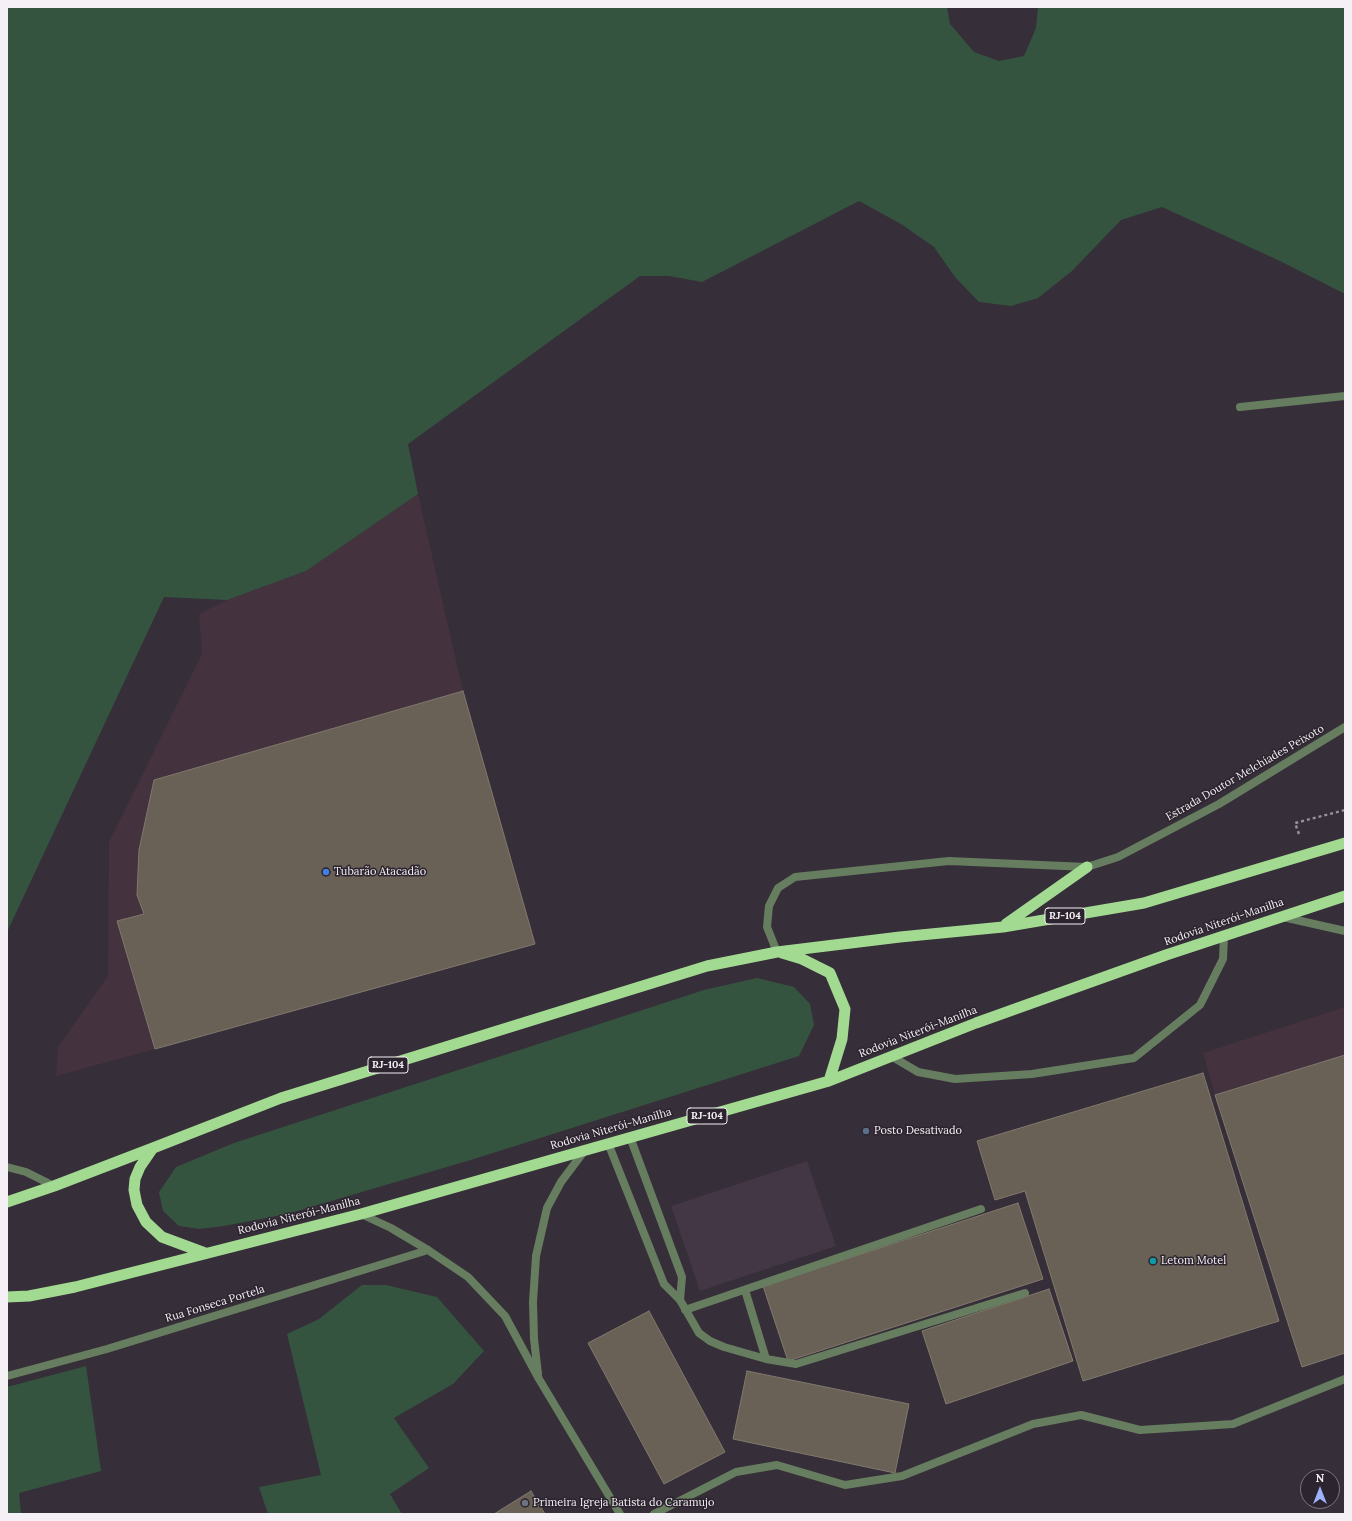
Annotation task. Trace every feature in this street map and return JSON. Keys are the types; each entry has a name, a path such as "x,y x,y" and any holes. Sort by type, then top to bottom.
{"highway":[{"name":"RJ-104","path":"7,1202 54,1186 288,1095 707,966 777,952 1003,926 1144,903 1345,843"},
{"path":"1003,926 1087,867"},
{"name":"Rodovia Niterói-Manilha","path":"7,1297 29,1296 75,1287 361,1214 829,1081 976,1023 1282,916 1345,896"},
{"path":"777,952 802,959 830,973 845,1009 842,1039 829,1081"},
{"path":"153,1148 140,1167 135,1179 134,1190 137,1205 146,1222 162,1238 206,1253"}],"street":[{"path":"1240,407 1345,396"},
{"name":"Estrada Doutor Melchíades Peixoto","path":"777,952 767,926 769,906 778,888 795,877 949,862 1087,867 1118,857 1219,804 1345,727"},
{"path":"1282,916 1345,931"},
{"path":"891,1056 918,1072 956,1079 1032,1074 1134,1058 1200,1005 1223,958 1224,936"},
{"path":"630,1137 682,1277 680,1300"},
{"path":"608,1144 664,1284 680,1300 699,1332 710,1341 724,1347 766,1359 796,1364 1025,1293"},
{"path":"539,1379 534,1339 533,1302 536,1256 547,1208 561,1182 585,1150"},
{"path":"7,1167 26,1172 54,1186"},
{"path":"685,1310 981,1208"},
{"path":"361,1214 391,1228 428,1250 468,1277 505,1316 539,1379 620,1514"},
{"name":"Rua Fonseca Portela","path":"7,1376 107,1349 428,1250"},
{"path":"745,1290 766,1359"},
{"path":"654,1514 736,1472 777,1465 845,1485 902,1476 1033,1424 1081,1415 1140,1430 1233,1424 1345,1379"}],"path":[{"path":"1307,855 1295,823 1345,810"}],"shaded area":[{"path":"418,494 463,691 154,780 139,850 137,894 144,914 117,922 155,1049 56,1076 58,1047 108,976 109,842 202,654 199,614 227,600 306,571"},
{"path":"1345,1007 1345,1055 1215,1095 1203,1053"},
{"path":"807,1161 836,1246 700,1291 671,1206"}],"green space":[{"path":"7,7 947,7 950,24 974,52 999,61 1024,56 1036,28 1038,7 1345,7 1345,294 1280,261 1162,207 1121,220 1072,271 1038,298 1011,306 979,302 955,277 934,247 901,224 859,201 702,282 669,276 640,276 408,444 418,494 306,571 227,600 164,597 7,932"},
{"path":"757,978 794,987 810,1004 814,1025 799,1056 474,1159 287,1214 224,1226 199,1229 179,1226 163,1211 159,1192 176,1167 234,1143 704,990"},
{"path":"362,1285 386,1285 437,1297 484,1351 453,1384 394,1418 429,1468 390,1494 402,1514 268,1514 259,1487 321,1475 287,1334 319,1319"},
{"path":"86,1366 101,1471 19,1493 21,1514 7,1514 7,1387"}],"building":[{"name":"Tubarão Atacadão","path":"463,691 535,944 155,1049 117,921 144,914 137,895 139,850 154,780"},
{"path":"1345,1055 1345,1353 1302,1367 1215,1095"},
{"name":"Letom Motel","path":"1203,1073 1279,1321 1083,1381 1025,1191 995,1200 977,1141"},
{"path":"1018,1203 1043,1279 788,1361 763,1286"},
{"path":"1049,1289 1073,1361 946,1404 922,1331"},
{"path":"649,1311 725,1452 664,1484 588,1343"},
{"path":"747,1371 909,1404 895,1473 733,1439"},
{"name":"Primeira Igreja Batista do Caramujo","path":"531,1491 545,1514 494,1514"}],"place":[{"name":"Tubarão Atacadão","path":"326,872"},
{"name":"Posto Desativado","path":"866,1131"},
{"name":"Letom Motel","path":"1153,1261"},
{"name":"Primeira Igreja Batista do Caramujo","path":"525,1503"}]}
